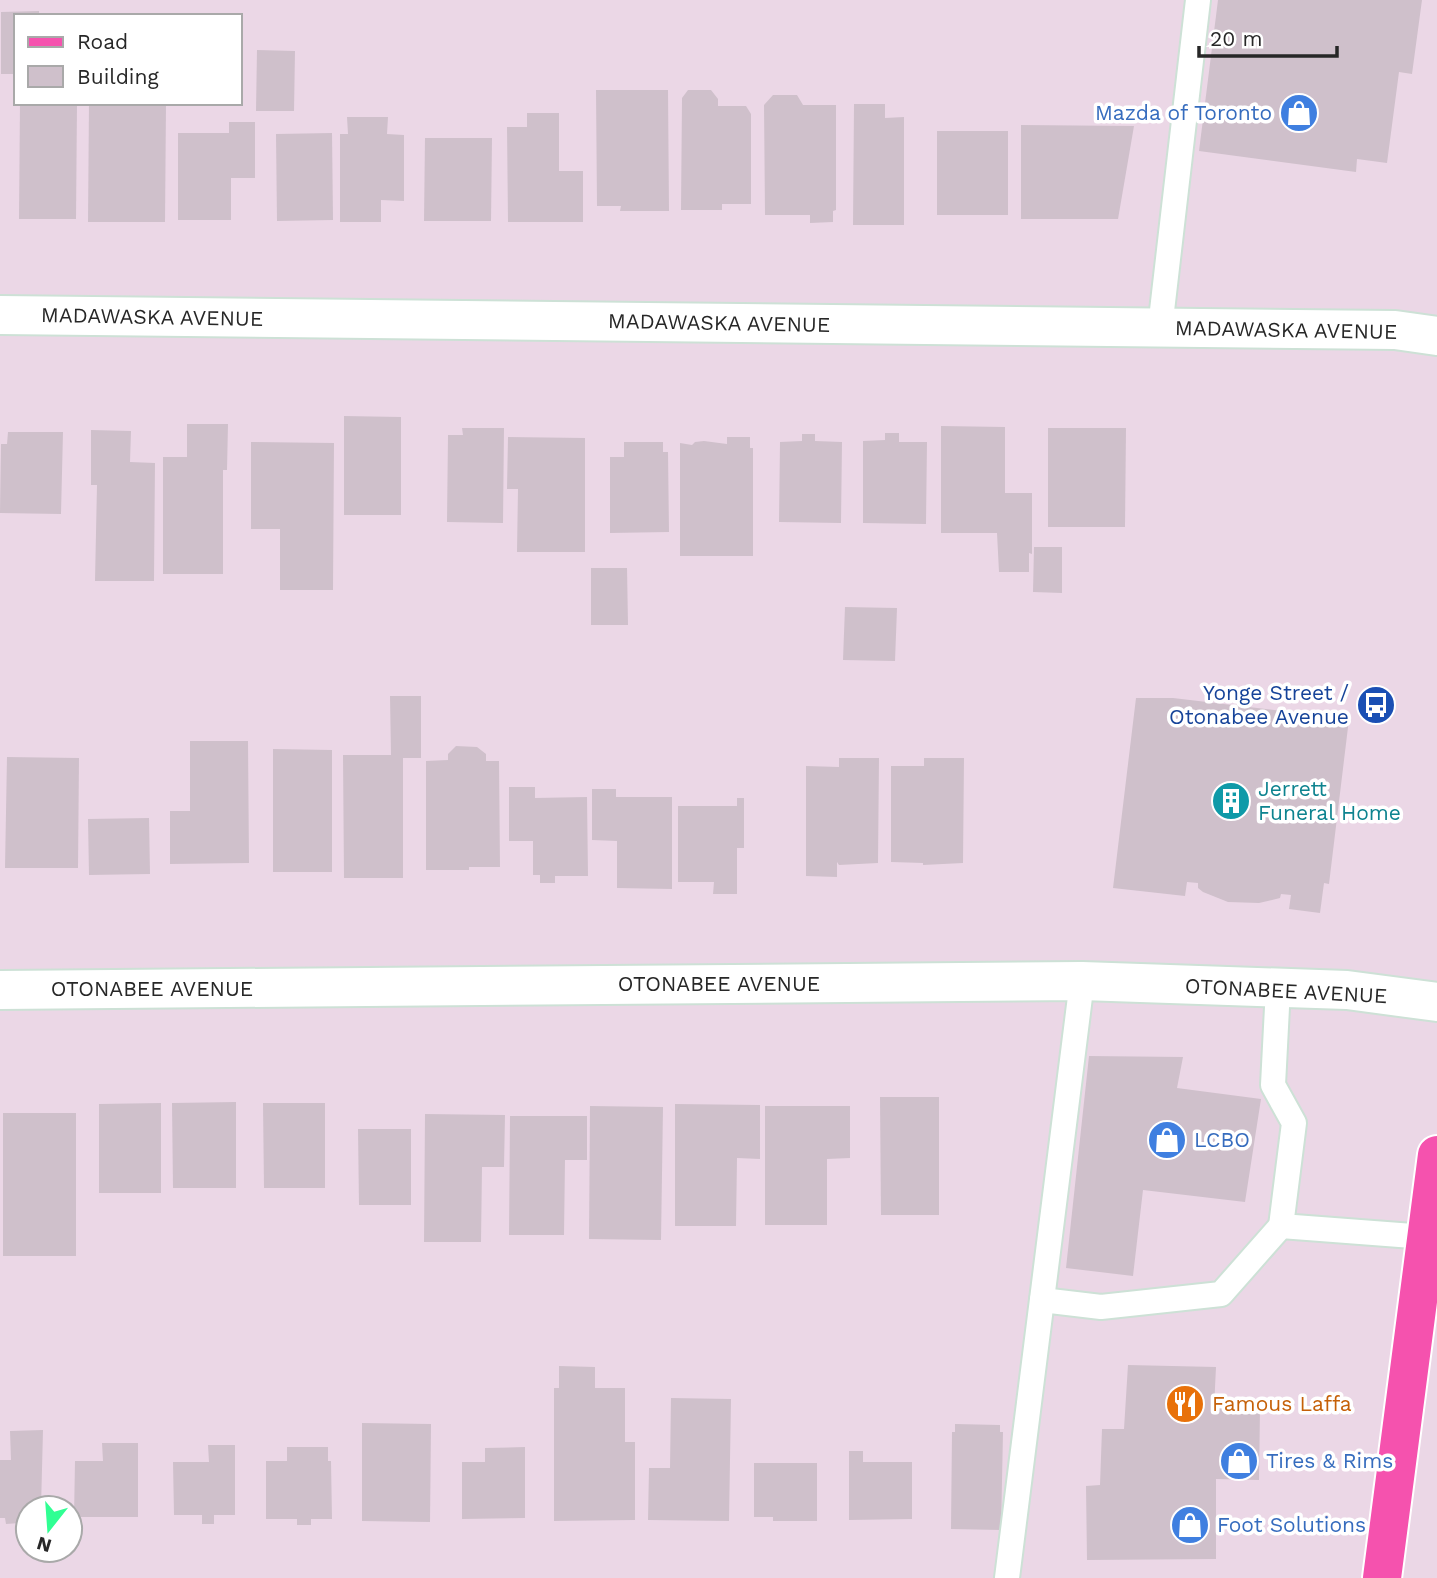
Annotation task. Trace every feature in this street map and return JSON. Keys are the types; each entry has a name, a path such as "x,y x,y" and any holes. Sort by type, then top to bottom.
{"main road":[{"path":"1382,1578 1437,1155"}],"street":[{"name":"MADAWASKA AVENUE","path":"0,315 1395,330 1437,336"},
{"name":"OTONABEE AVENUE","path":"0,990 1082,981 1347,990 1437,1002"}],"lane":[{"path":"1160,328 1198,0"},
{"path":"1007,1578 1082,981"},
{"path":"1042,1300 1101,1307 1221,1294 1282,1226 1294,1123 1273,1085 1278,988"},
{"path":"1282,1226 1426,1237"}],"building":[{"name":"Mazda of Toronto","path":"1218,0 1422,0 1412,74 1399,72 1387,163 1357,159 1356,172 1199,151"},
{"path":"39,11 39,14 14,14 14,74 1,74 1,12"},
{"path":"257,50 295,51 294,111 256,111"},
{"path":"596,90 668,90 669,211 620,211 621,206 597,206"},
{"path":"688,90 711,90 718,99 718,106 746,106 751,114 751,204 722,204 722,210 681,210 682,98"},
{"path":"773,95 797,95 803,105 836,105 836,210 833,211 833,222 810,223 810,215 765,215 764,105"},
{"path":"854,104 885,104 885,118 904,117 904,225 853,225"},
{"path":"20,105 77,105 76,219 19,219"},
{"path":"89,105 166,105 165,222 88,222"},
{"path":"527,113 559,113 559,171 583,171 583,222 508,222 507,127 527,127"},
{"path":"347,117 388,117 387,134 404,135 404,201 381,200 381,222 340,222 340,134 348,134"},
{"path":"229,122 255,122 255,178 231,178 231,220 178,220 178,133 229,133"},
{"path":"1021,125 1134,126 1118,219 1021,219"},
{"path":"937,131 1008,131 1008,215 937,215"},
{"path":"332,133 333,220 277,221 276,134"},
{"path":"425,138 492,138 491,221 424,221"},
{"path":"344,416 401,417 401,515 344,515"},
{"path":"187,424 228,424 227,470 223,470 223,574 163,574 163,457 187,457"},
{"path":"941,426 1005,427 1005,493 1032,493 1032,554 1029,553 1029,572 999,572 997,533 941,533"},
{"path":"462,428 504,428 503,523 447,522 448,435 463,435"},
{"path":"1048,428 1126,428 1125,527 1048,527"},
{"path":"91,430 131,431 130,462 155,463 154,581 95,581 97,485 91,485"},
{"path":"8,432 63,432 61,514 0,513 1,444 7,444"},
{"path":"885,433 899,433 899,442 927,442 926,524 863,523 863,441 885,440"},
{"path":"802,434 815,434 815,441 842,442 841,523 779,522 780,442 802,441"},
{"path":"508,437 585,438 585,552 517,552 518,489 507,489"},
{"path":"727,437 750,437 750,448 753,448 753,556 680,556 680,443 692,445 704,441 727,444"},
{"path":"251,442 334,443 333,590 280,590 280,529 251,529"},
{"path":"624,442 663,442 663,452 668,452 669,532 610,533 610,457 624,457"},
{"path":"1034,547 1062,547 1062,593 1033,592"},
{"path":"591,568 627,568 628,625 591,625"},
{"path":"845,607 897,608 895,661 843,660"},
{"path":"390,696 421,696 421,758 403,758 403,878 344,878 343,755 391,755"},
{"name":"Jerrett Funeral Home","path":"1136,698 1173,698 1349,719 1329,884 1324,883 1320,913 1289,909 1291,895 1281,894 1280,898 1259,903 1228,902 1203,892 1198,888 1198,883 1187,882 1185,896 1113,888"},
{"path":"190,741 248,741 249,863 170,864 170,811 190,811"},
{"path":"456,746 477,747 486,754 486,761 499,761 500,867 426,870 426,761 448,760 448,754"},
{"path":"273,749 332,750 332,872 273,872"},
{"path":"7,757 79,758 78,868 5,868"},
{"path":"839,758 879,758 878,863 839,865 837,862 837,877 806,876 806,766 839,767"},
{"path":"924,758 964,758 963,863 923,865 891,862 891,766 924,766"},
{"path":"509,787 535,787 535,798 587,797 588,876 555,876 555,883 540,883 540,875 533,875 533,841 509,841"},
{"path":"592,789 616,789 616,797 672,797 672,889 617,888 617,841 592,840"},
{"path":"737,798 744,798 744,848 737,848 737,894 713,894 714,882 678,882 678,806 737,806"},
{"path":"149,818 150,874 89,875 88,819"},
{"name":"LCBO","path":"1089,1056 1183,1057 1177,1088 1261,1099 1245,1202 1143,1190 1133,1276 1066,1268"},
{"path":"880,1097 939,1097 939,1215 881,1215"},
{"path":"236,1102 236,1188 173,1188 172,1103"},
{"path":"161,1103 161,1193 99,1193 99,1104"},
{"path":"263,1103 325,1103 325,1188 264,1188"},
{"path":"675,1104 760,1105 760,1159 737,1158 736,1226 675,1226"},
{"path":"590,1106 663,1107 661,1240 589,1239"},
{"path":"765,1106 850,1106 850,1158 827,1159 827,1225 765,1225"},
{"path":"3,1113 76,1113 76,1256 3,1256"},
{"path":"425,1114 505,1115 504,1167 482,1167 481,1242 424,1242"},
{"path":"510,1116 587,1116 587,1160 565,1160 564,1235 509,1235"},
{"path":"358,1129 411,1129 411,1205 359,1205"},
{"path":"1128,1365 1216,1367 1214,1408 1260,1409 1259,1480 1216,1479 1216,1559 1087,1560 1086,1486 1100,1485 1102,1429 1124,1429"},
{"path":"559,1366 595,1367 595,1388 625,1388 625,1442 635,1442 635,1520 554,1521 554,1388 559,1388"},
{"path":"671,1398 731,1399 729,1521 648,1520 649,1468 670,1468"},
{"path":"362,1423 431,1424 430,1522 362,1521"},
{"path":"955,1424 1000,1425 1000,1432 1003,1432 1001,1530 951,1529 952,1432 955,1432"},
{"path":"43,1430 41,1494 14,1494 14,1523 6,1524 5,1518 0,1518 0,1460 11,1460 10,1431"},
{"path":"102,1443 138,1443 138,1517 84,1517 84,1494 74,1494 75,1461 103,1461"},
{"path":"208,1445 235,1445 235,1515 214,1515 214,1524 202,1524 202,1515 174,1515 173,1462 209,1462"},
{"path":"287,1447 328,1447 328,1461 331,1461 332,1519 311,1519 311,1525 297,1525 297,1519 266,1519 266,1461 287,1461"},
{"path":"525,1447 525,1518 462,1519 462,1462 485,1462 485,1448"},
{"path":"849,1451 863,1451 863,1462 912,1462 912,1519 849,1520"},
{"path":"754,1463 817,1463 817,1521 773,1521 773,1517 754,1517"}],"place":[{"name":"Mazda of Toronto","path":"1299,113"},
{"name":"Yonge Street / Otonabee Avenue","path":"1376,705"},
{"name":"Jerrett Funeral Home","path":"1231,801"},
{"name":"LCBO","path":"1167,1140"},
{"name":"Famous Laffa","path":"1185,1404"},
{"name":"Tires & Rims","path":"1239,1461"},
{"name":"Foot Solutions","path":"1190,1525"}]}
